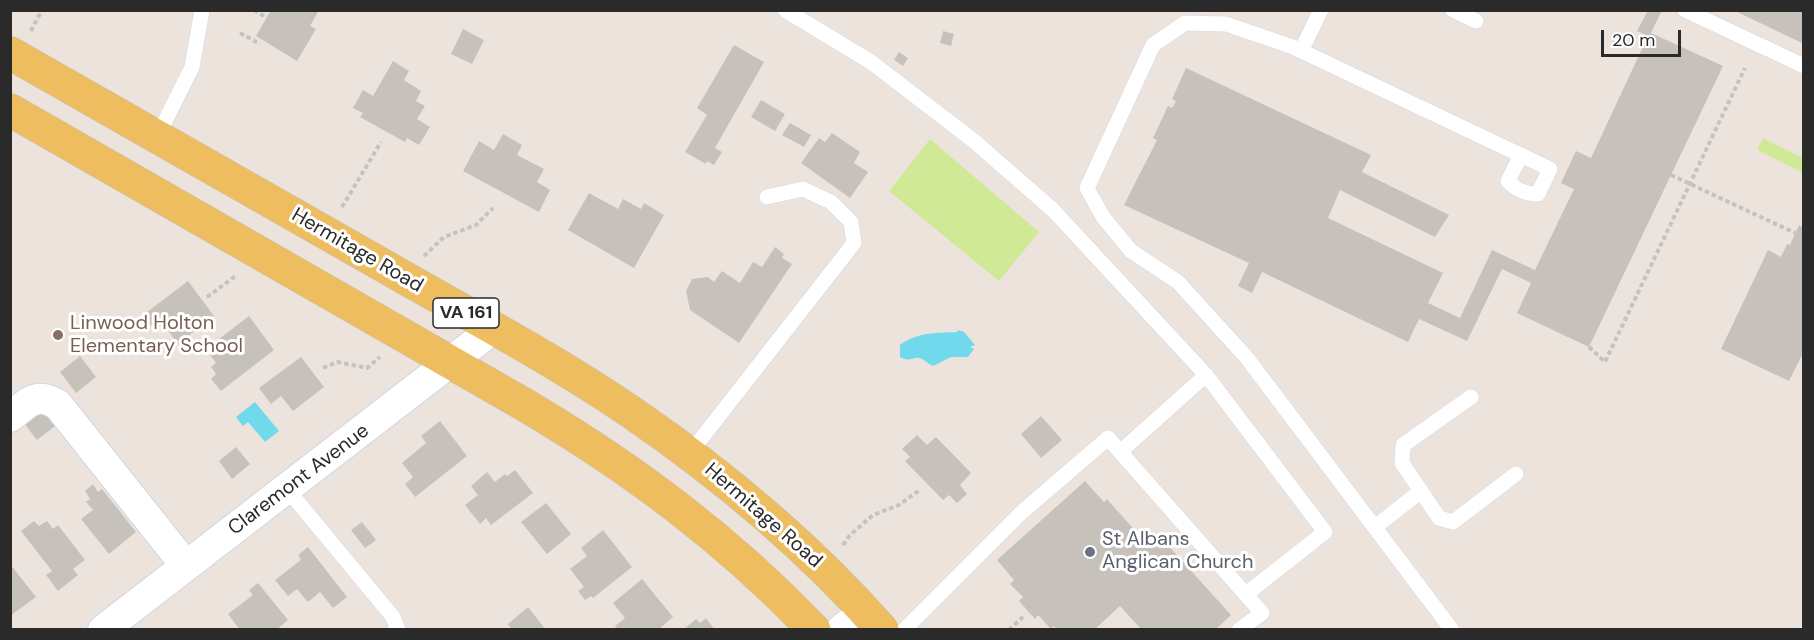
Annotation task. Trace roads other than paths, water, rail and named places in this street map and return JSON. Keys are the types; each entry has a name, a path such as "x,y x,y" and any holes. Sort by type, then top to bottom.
{"main road":[{"name":"Hermitage Road","path":"21,42 157,137 588,384 630,411 690,453 785,532 862,623"},
{"name":"VA 161","path":"10,110 567,430 648,484 686,513 740,558 814,630"}],"street":[{"name":"Claremont Avenue","path":"103,630 493,329"},
{"path":"10,417 34,399 48,398 58,405 186,566"}],"lane":[{"path":"157,137 192,68 202,10"},
{"path":"785,10 871,62 974,141 1053,210 1206,375 1325,532 1246,594"},
{"path":"1301,51 1321,10"},
{"path":"1453,10 1476,21"},
{"path":"1685,10 1803,66"},
{"path":"1452,630 1247,358 1178,282 1131,251 1103,217 1087,188 1153,45 1185,23 1227,24 1301,51 1521,155"},
{"path":"690,453 854,243 852,222 831,202 803,189 766,197"},
{"path":"1120,452 1206,375"},
{"path":"1471,397 1403,445 1402,464 1439,518 1453,522 1516,474"},
{"path":"904,630 1022,512 1108,438 1262,613 1239,630"},
{"path":"287,489 393,616 398,630"},
{"path":"1375,527 1421,491"}],"water":[{"path":"958,330 964,332 975,345 970,347 974,349 968,357 951,357 933,366 920,358 900,357 900,345 906,341 927,334 957,332"},
{"path":"255,402 279,431 265,442 248,422 243,426 236,417"}],"place":[{"name":"Linwood Holton Elementary School","path":"58,335"},
{"name":"St Albans Anglican Church","path":"1090,552"}]}
